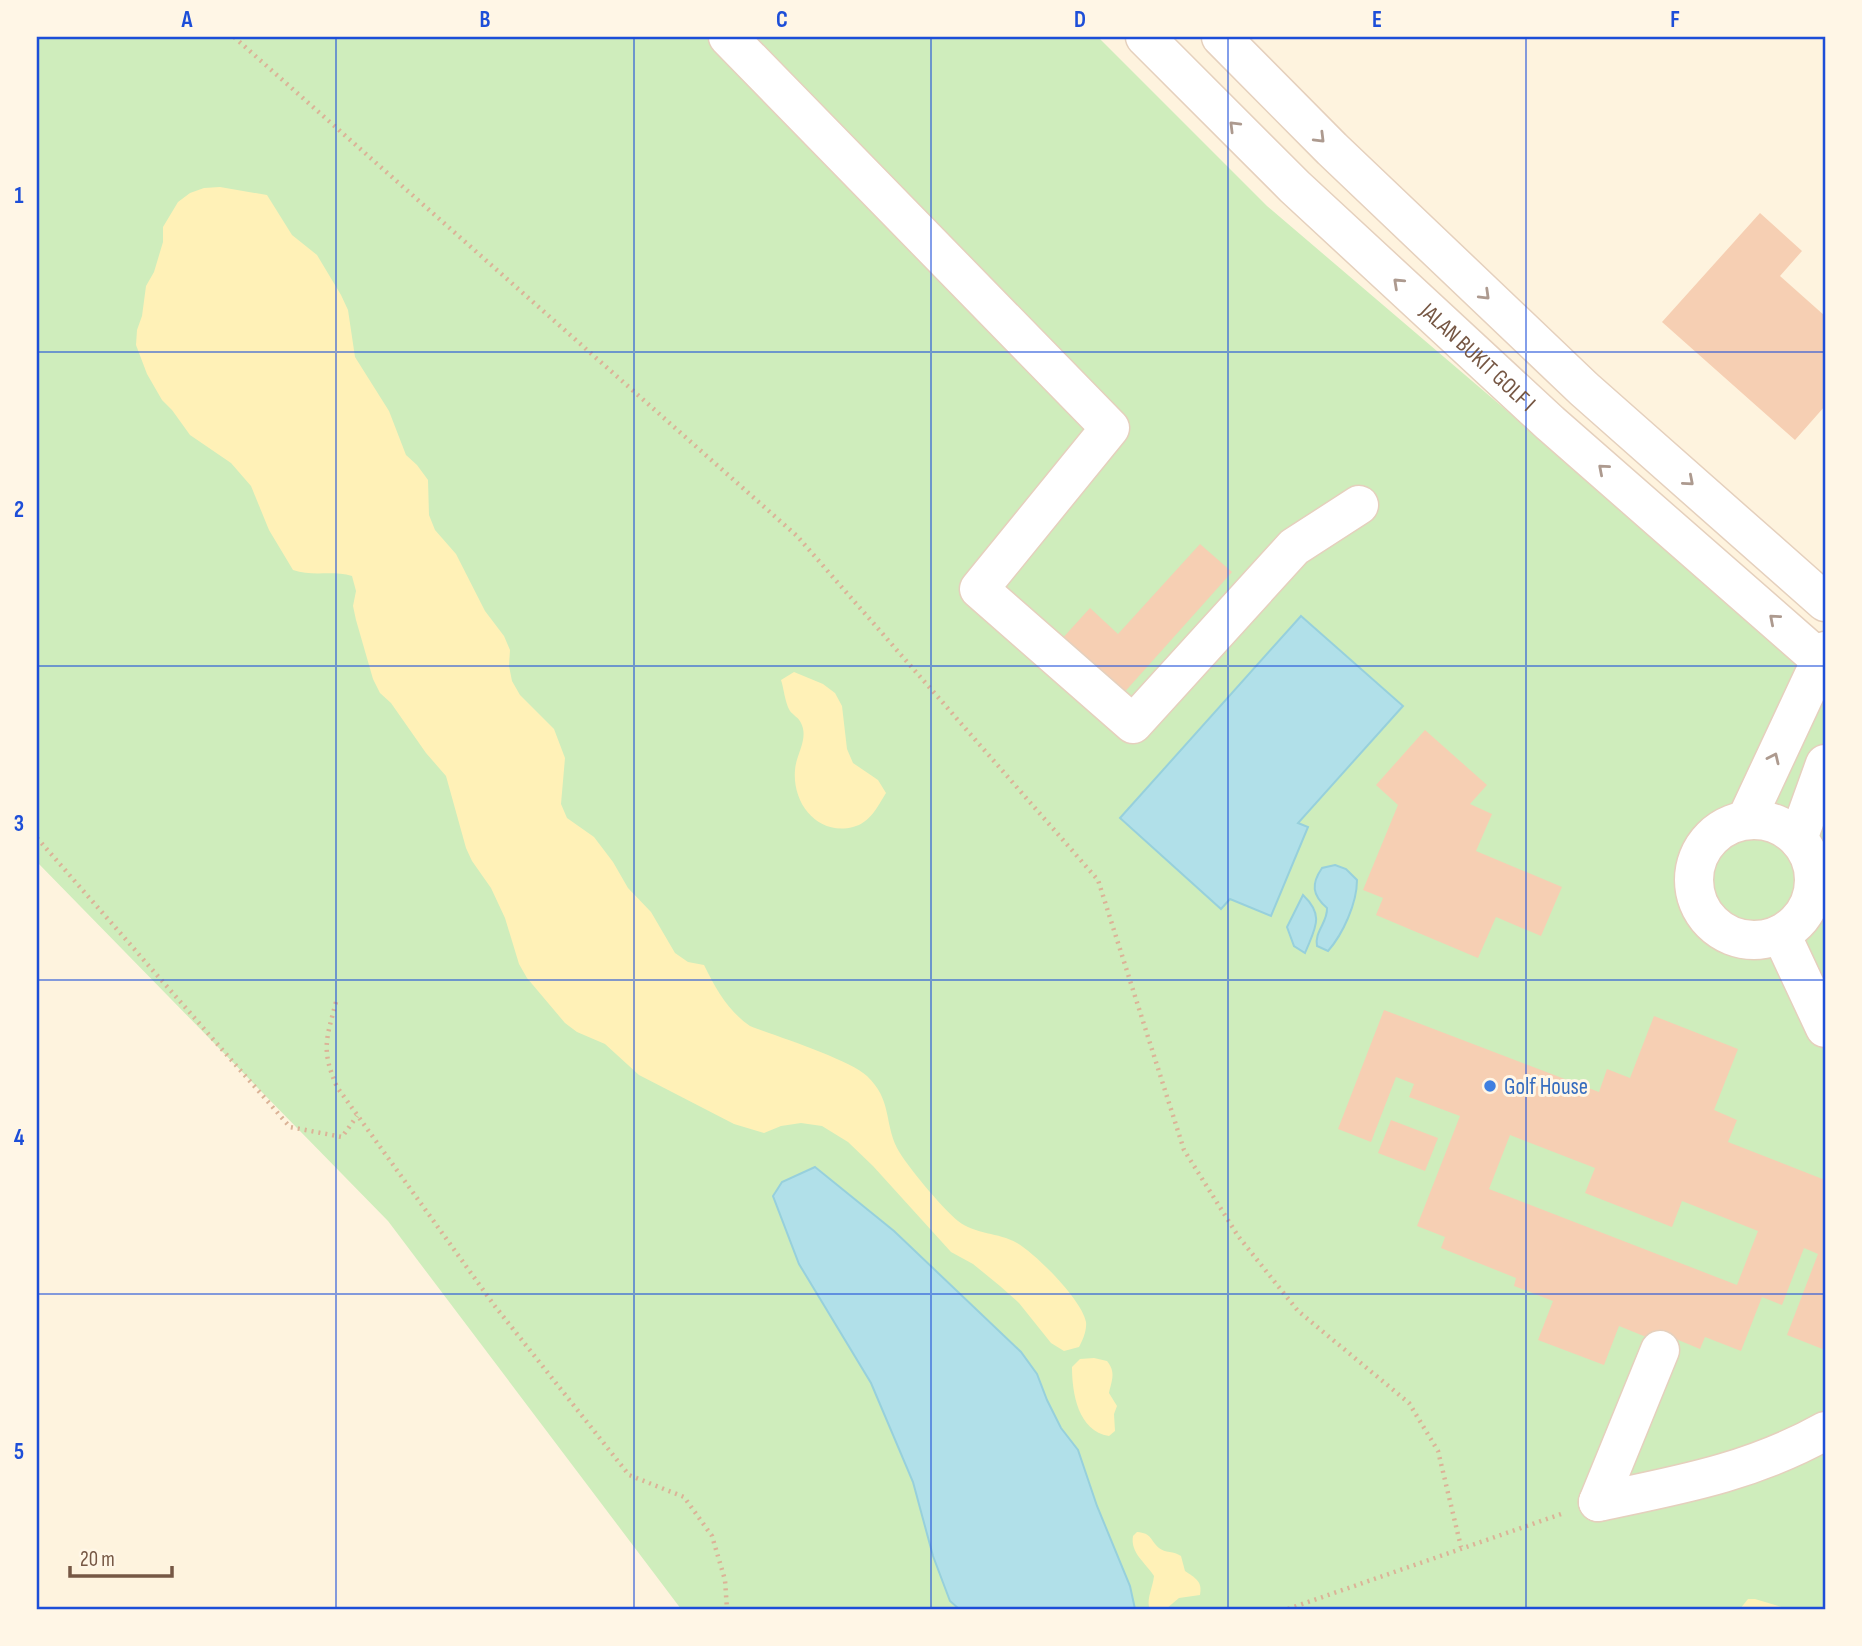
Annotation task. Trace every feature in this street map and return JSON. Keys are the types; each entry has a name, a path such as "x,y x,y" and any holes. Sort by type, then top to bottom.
{"street":[{"path":"728,37 1080,394 1110,428 979,589 1133,724 1294,547 1359,505"},
{"name":"JALAN BUKIT GOLF I","path":"1145,37 1295,187 1550,423 1824,658"},
{"path":"1221,37 1332,149 1584,389 1825,602"},
{"path":"1746,820 1824,658"},
{"path":"1798,839 1825,764"},
{"path":"1746,820 1765,821 1783,827 1798,839 1808,854 1814,872 1814,891 1807,909 1796,924 1781,934 1762,940 1743,939 1725,933 1710,922 1694,888 1695,869 1701,851 1713,836 1728,825 1746,820"},
{"path":"1781,934 1825,1028"},
{"path":"1598,1502 1660,1350"},
{"path":"1598,1502 1713,1477 1789,1451 1825,1431"}],"path":[{"path":"234,37 797,536 1098,880 1184,1150 1238,1237 1298,1311 1409,1402 1438,1451 1461,1547"},
{"path":"37,838 290,1127 342,1137 357,1116"},
{"path":"336,1002 326,1042 326,1063 337,1087 494,1305 629,1475 684,1497 712,1536 725,1580 727,1609"},
{"path":"1288,1609 1461,1547 1598,1502"}],"green space":[{"path":"37,37 1098,37 1267,206 1825,682 1825,1609 681,1609 388,1221 37,862"}],"sand":[{"path":"220,187 267,195 292,235 317,255 341,295 348,310 355,357 389,411 406,455 428,480 429,515 435,530 456,554 485,611 504,636 510,650 512,681 520,695 554,729 565,758 561,804 567,818 594,837 628,888 651,912 675,953 688,962 704,965 723,998 742,1020 750,1026 845,1062 867,1076 884,1102 890,1129 901,1155 944,1207 965,1226 1017,1243 1046,1267 1067,1290 1086,1322 1079,1347 1064,1351 1051,1343 1019,1303 973,1264 951,1252 848,1142 822,1126 801,1123 781,1126 764,1133 734,1124 639,1075 605,1044 577,1032 565,1023 527,978 519,964 505,918 491,888 466,848 446,776 426,753 391,703 380,693 373,679 353,606 356,591 352,576 293,570 269,530 251,486 231,463 190,435 162,400 147,374 136,345 137,330 146,286 154,272 163,242 163,227 178,202 190,193 204,188"},
{"path":"794,672 823,684 835,693 842,706 847,749 853,763 878,780 886,793 873,813 859,825 840,829 818,822 810,815 798,795 795,770 804,735 800,721 788,708 781,680"},
{"path":"1080,1359 1107,1361 1112,1373 1109,1393 1117,1406 1114,1414 1115,1431 1109,1436 1090,1427 1084,1419 1073,1388 1072,1367"},
{"path":"1137,1532 1148,1535 1161,1550 1181,1556 1185,1571 1199,1583 1200,1595 1179,1598 1166,1609 1149,1607 1154,1576 1134,1548 1133,1536"},
{"path":"1748,1599 1755,1599 1788,1609 1740,1609"}],"water":[{"path":"1301,616 1403,706 1298,823 1308,827 1271,916 1230,899 1221,909 1120,818"},
{"path":"1335,865 1346,869 1357,880 1355,898 1348,918 1328,951 1317,946 1317,936 1327,908 1318,899 1315,884 1322,868"},
{"path":"1303,895 1310,902 1316,916 1315,929 1305,953 1294,946 1287,927"},
{"path":"815,1167 894,1231 1021,1352 1037,1374 1061,1428 1078,1450 1097,1506 1130,1586 1135,1609 959,1609 950,1601 933,1556 913,1482 871,1383 799,1264 773,1196 782,1182"}],"building":[{"path":"1760,213 1802,251 1780,276 1825,316 1825,406 1795,440 1662,322"},
{"path":"1200,544 1232,572 1121,696 1060,641 1090,608 1118,634"},
{"path":"1425,730 1487,785 1470,804 1492,814 1476,851 1562,887 1541,936 1496,917 1478,958 1376,915 1383,898 1363,890 1398,805 1376,785"},
{"path":"1384,1010 1599,1092 1607,1069 1630,1078 1654,1016 1738,1049 1714,1110 1737,1120 1728,1142 1825,1180 1825,1350 1787,1335 1818,1254 1804,1248 1782,1305 1762,1297 1741,1351 1705,1337 1700,1349 1659,1332 1656,1341 1619,1326 1604,1365 1538,1340 1553,1301 1514,1286 1516,1278 1441,1248 1445,1237 1417,1226 1460,1116 1409,1097 1414,1084 1396,1077 1371,1142 1338,1129","holes":["1510,1135 1595,1168 1585,1193 1672,1227 1682,1201 1758,1231 1737,1285 1489,1189"]},
{"path":"1391,1120 1438,1138 1425,1171 1378,1153"}],"place":[{"name":"Golf House","path":"1490,1086"}]}
